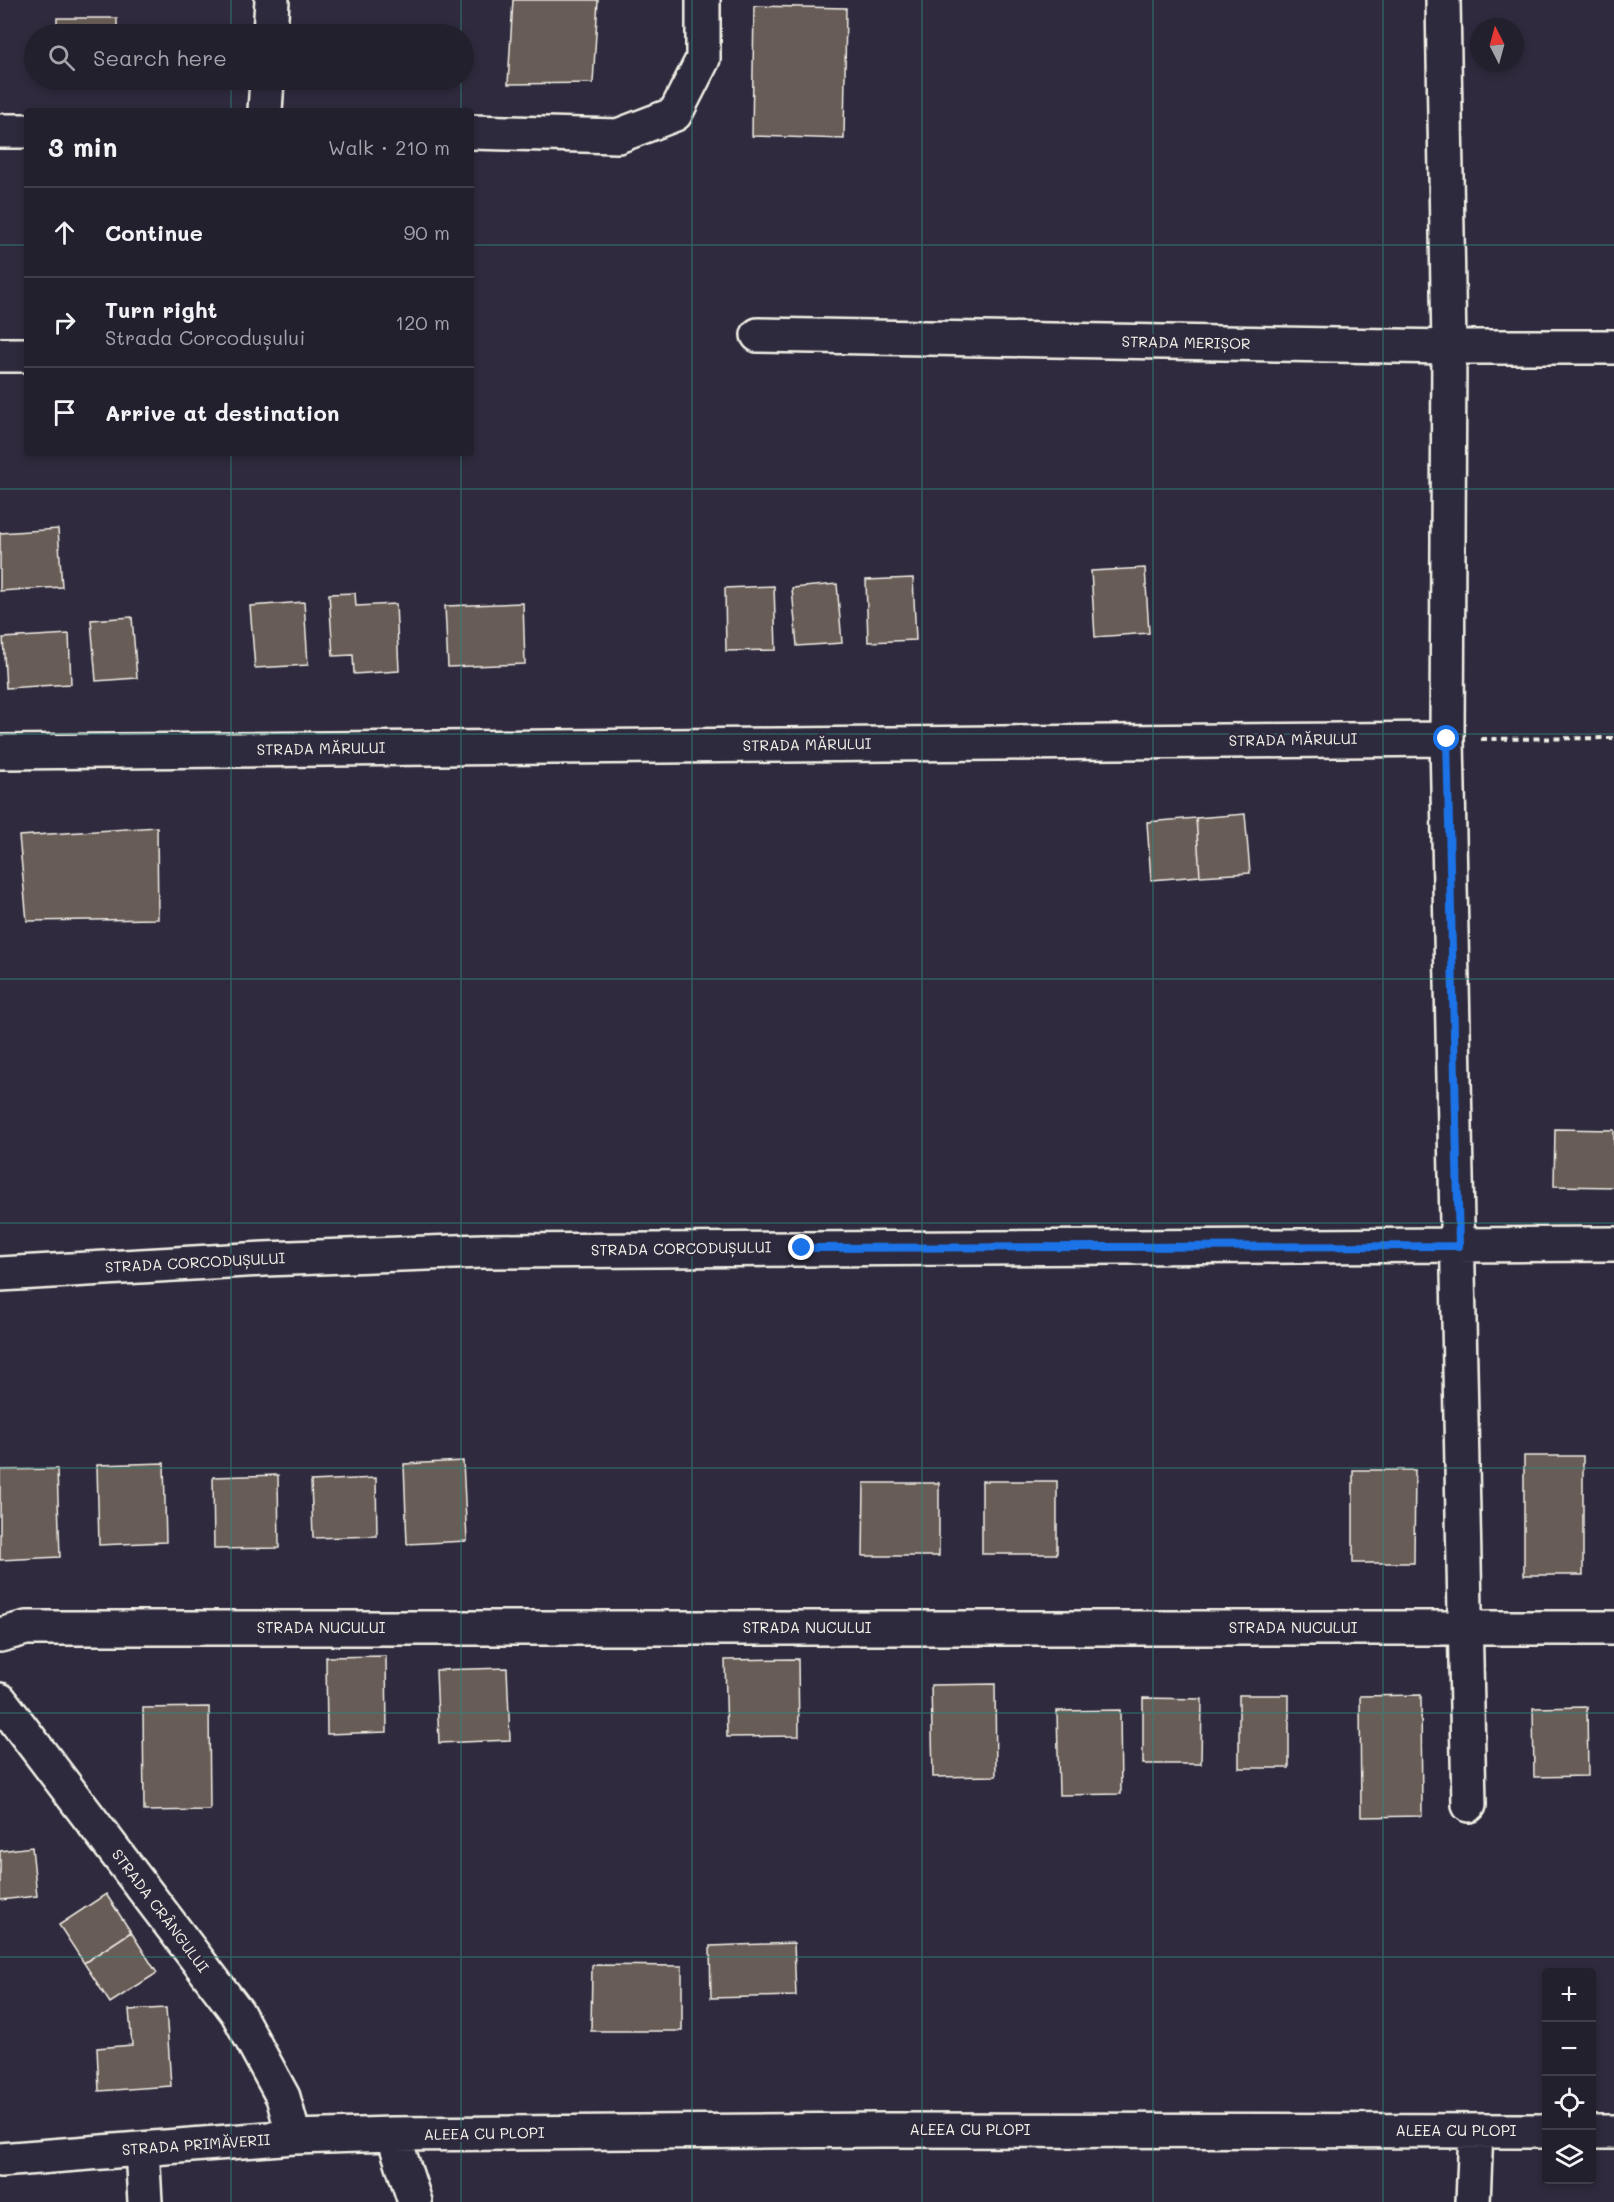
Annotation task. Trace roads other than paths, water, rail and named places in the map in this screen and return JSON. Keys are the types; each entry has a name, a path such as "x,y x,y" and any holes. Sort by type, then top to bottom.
{"street":[{"path":"271,24 272,0"},
{"path":"474,132 618,136 675,114 703,59 703,0"},
{"path":"1443,0 1449,347 1447,739 1469,1805"},
{"path":"265,108 266,90"},
{"path":"0,131 24,131"},
{"name":"STRADA MERIȘOR","path":"758,335 1449,347 1614,347"},
{"path":"0,355 24,355"},
{"name":"STRADA MĂRULUI","path":"0,752 1447,739"},
{"name":"STRADA CORCODUȘULUI","path":"0,1274 482,1251 1614,1244"},
{"name":"STRADA NUCULUI","path":"0,1635 26,1628 1614,1628"},
{"name":"STRADA CRÂNGULUI","path":"0,1700 237,2012 283,2097 294,2138"},
{"name":"ALEEA CU PLOPI","path":"393,2134 883,2130 1542,2131"},
{"path":"1473,2202 1476,2131"},
{"path":"1596,2132 1614,2132"},
{"path":"393,2134 415,2202"},
{"name":"STRADA PRIMĂVERII","path":"0,2160 294,2138 393,2134"},
{"path":"142,2149 145,2202"}]}
